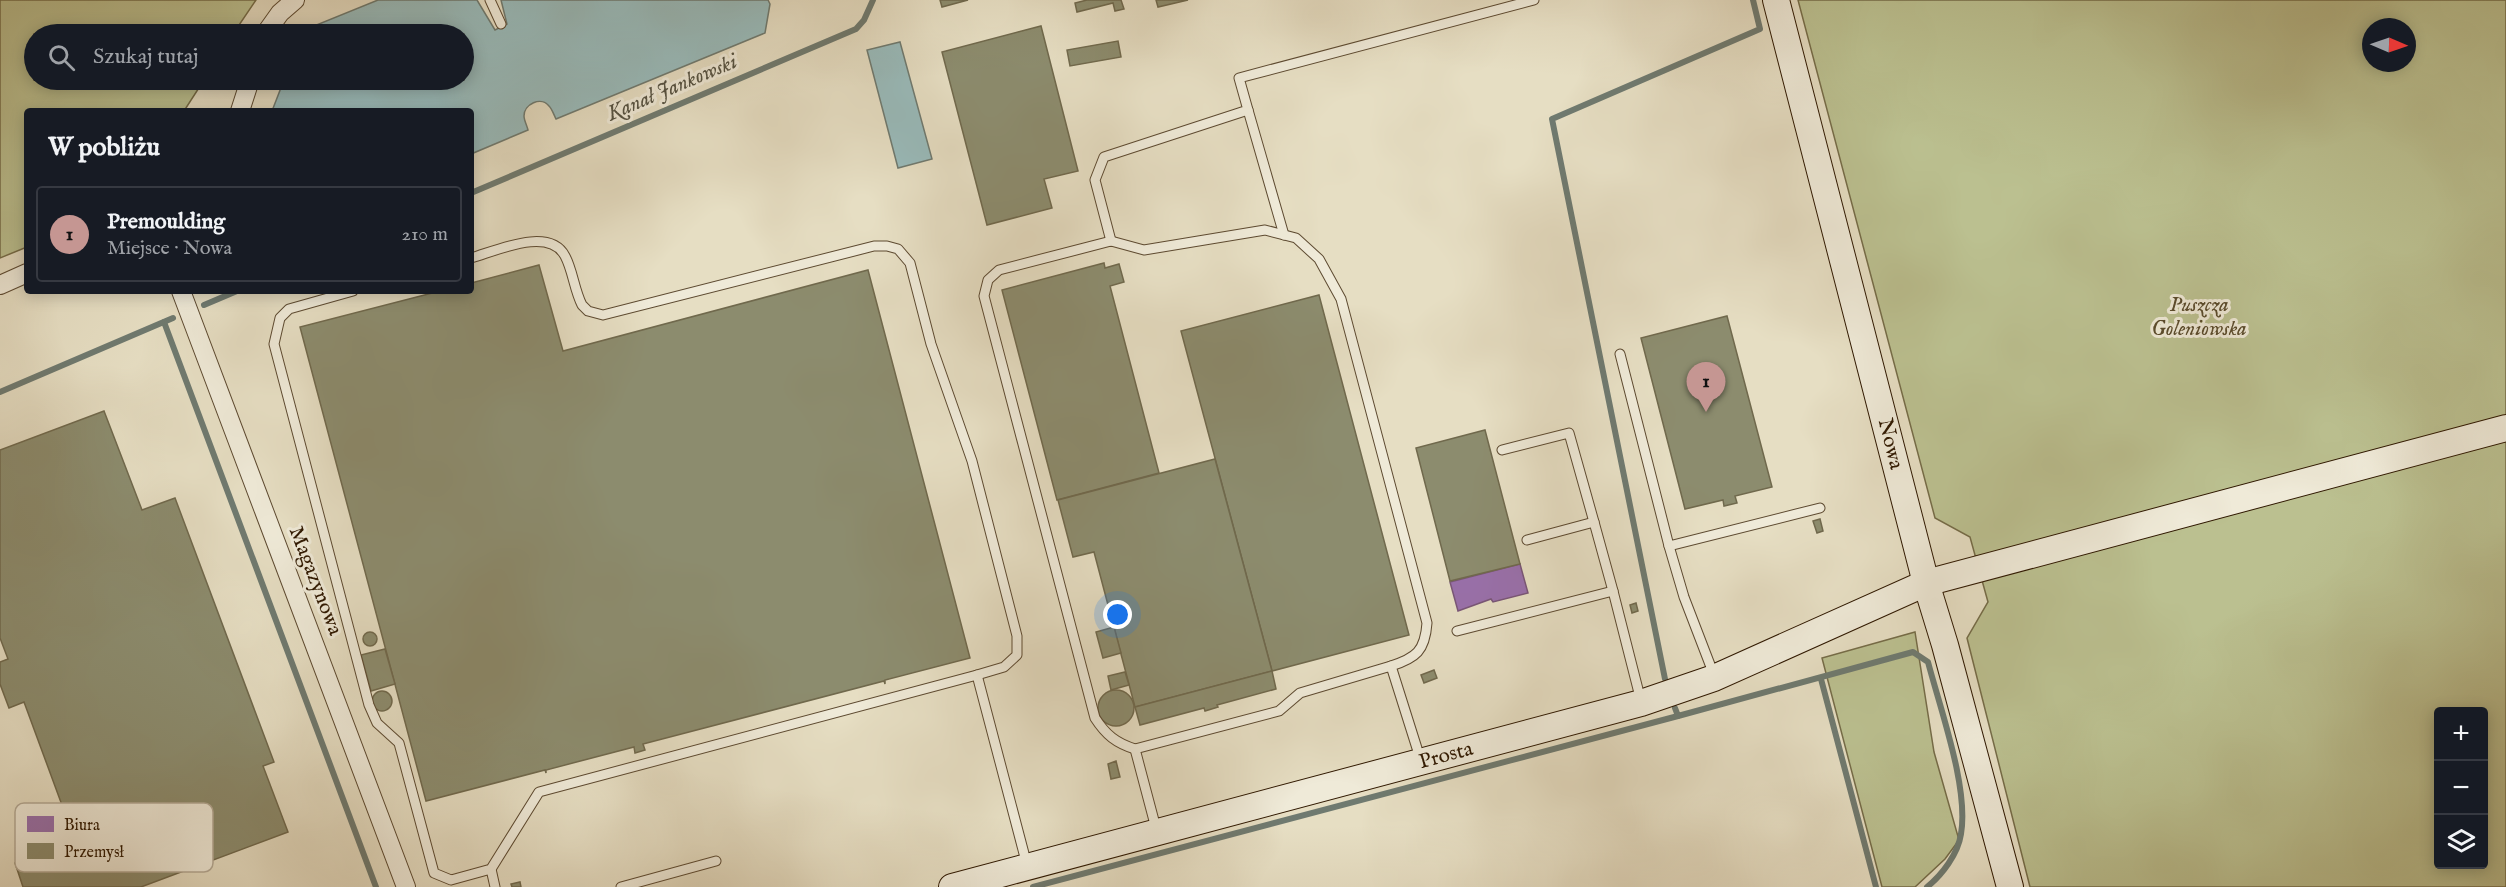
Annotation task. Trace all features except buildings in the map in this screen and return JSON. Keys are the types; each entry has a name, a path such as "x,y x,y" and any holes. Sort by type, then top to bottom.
{"street":[{"path":"272,24 280,13 295,0"},
{"name":"Nowa","path":"1776,0 1926,583 1945,645 2010,887"},
{"path":"241,108 247,90"},
{"path":"0,285 24,274"},
{"name":"Magazynowa","path":"182,294 406,887"},
{"name":"Prosta","path":"952,887 1641,703 1714,678 1926,583 2506,428"}],"lane":[{"path":"490,0 501,24"},
{"path":"1284,235 1239,78 1534,0"},
{"path":"1112,241 1095,180 1104,157 1248,110"},
{"path":"1265,230 1296,238 1319,259 1341,299 1427,623 1426,637 1419,652 1406,661 1300,693 1279,711 1134,749 1121,745 1106,734 1095,718 984,296 988,280 999,270 1112,241 1144,250 1265,230"},
{"path":"342,294 289,309 280,318 274,344 369,705 377,723 399,743 434,873 450,880 491,869 539,792 977,675 1004,667 1017,655 1017,636 972,461 931,344 910,264 906,256 898,249 873,246 603,315 588,310 582,305 566,257 552,242 543,240 532,242 474,257"},
{"path":"1620,354 1669,546 1684,597 1714,678"},
{"path":"1502,450 1569,433 1613,591 1641,703"},
{"path":"1669,546 1820,508"},
{"path":"1527,540 1594,522"},
{"path":"1457,631 1613,591"},
{"path":"1391,666 1421,763"},
{"path":"977,675 1027,867"},
{"path":"1134,749 1157,832"},
{"path":"621,887 716,861"},
{"path":"491,869 495,887"}],"green space":[{"path":"0,0 256,0 240,24 24,24 24,90 198,90 186,108 24,108 24,248 0,258"},
{"name":"Puszcza Goleniowska","path":"1798,0 2506,0 2506,887 2030,887 1967,638 1988,602 1970,537 1935,518"},
{"path":"1915,632 1934,752 1959,840 1945,859 1915,887 1882,887 1822,658"}],"water":[{"path":"378,0 477,0 495,30 507,24 501,0 768,0 770,4 765,33 556,119 546,103 534,103 525,112 524,118 528,130 474,153 474,108 273,108 280,90 474,90 474,24 319,24"},
{"path":"900,42 932,159 898,168 867,50"}],"waterway":[{"name":"Kanał Jankowski","path":"474,192 856,29 864,20 873,0"},
{"path":"1665,679 1552,119 1760,29 1753,0"},
{"name":"Kanał Jankowski","path":"204,305 230,294"},
{"name":"Kanał Jankowski","path":"0,392 173,318"},
{"path":"164,322 376,887"},
{"path":"1675,708 1678,716 1913,652 1928,662 1952,748 1961,794 1962,815 1957,849 1944,870 1927,887"},
{"path":"1821,679 1876,887"},
{"path":"1033,887 1678,716"}],"place":[{"name":"Premoulding","path":"1706,412"}]}
